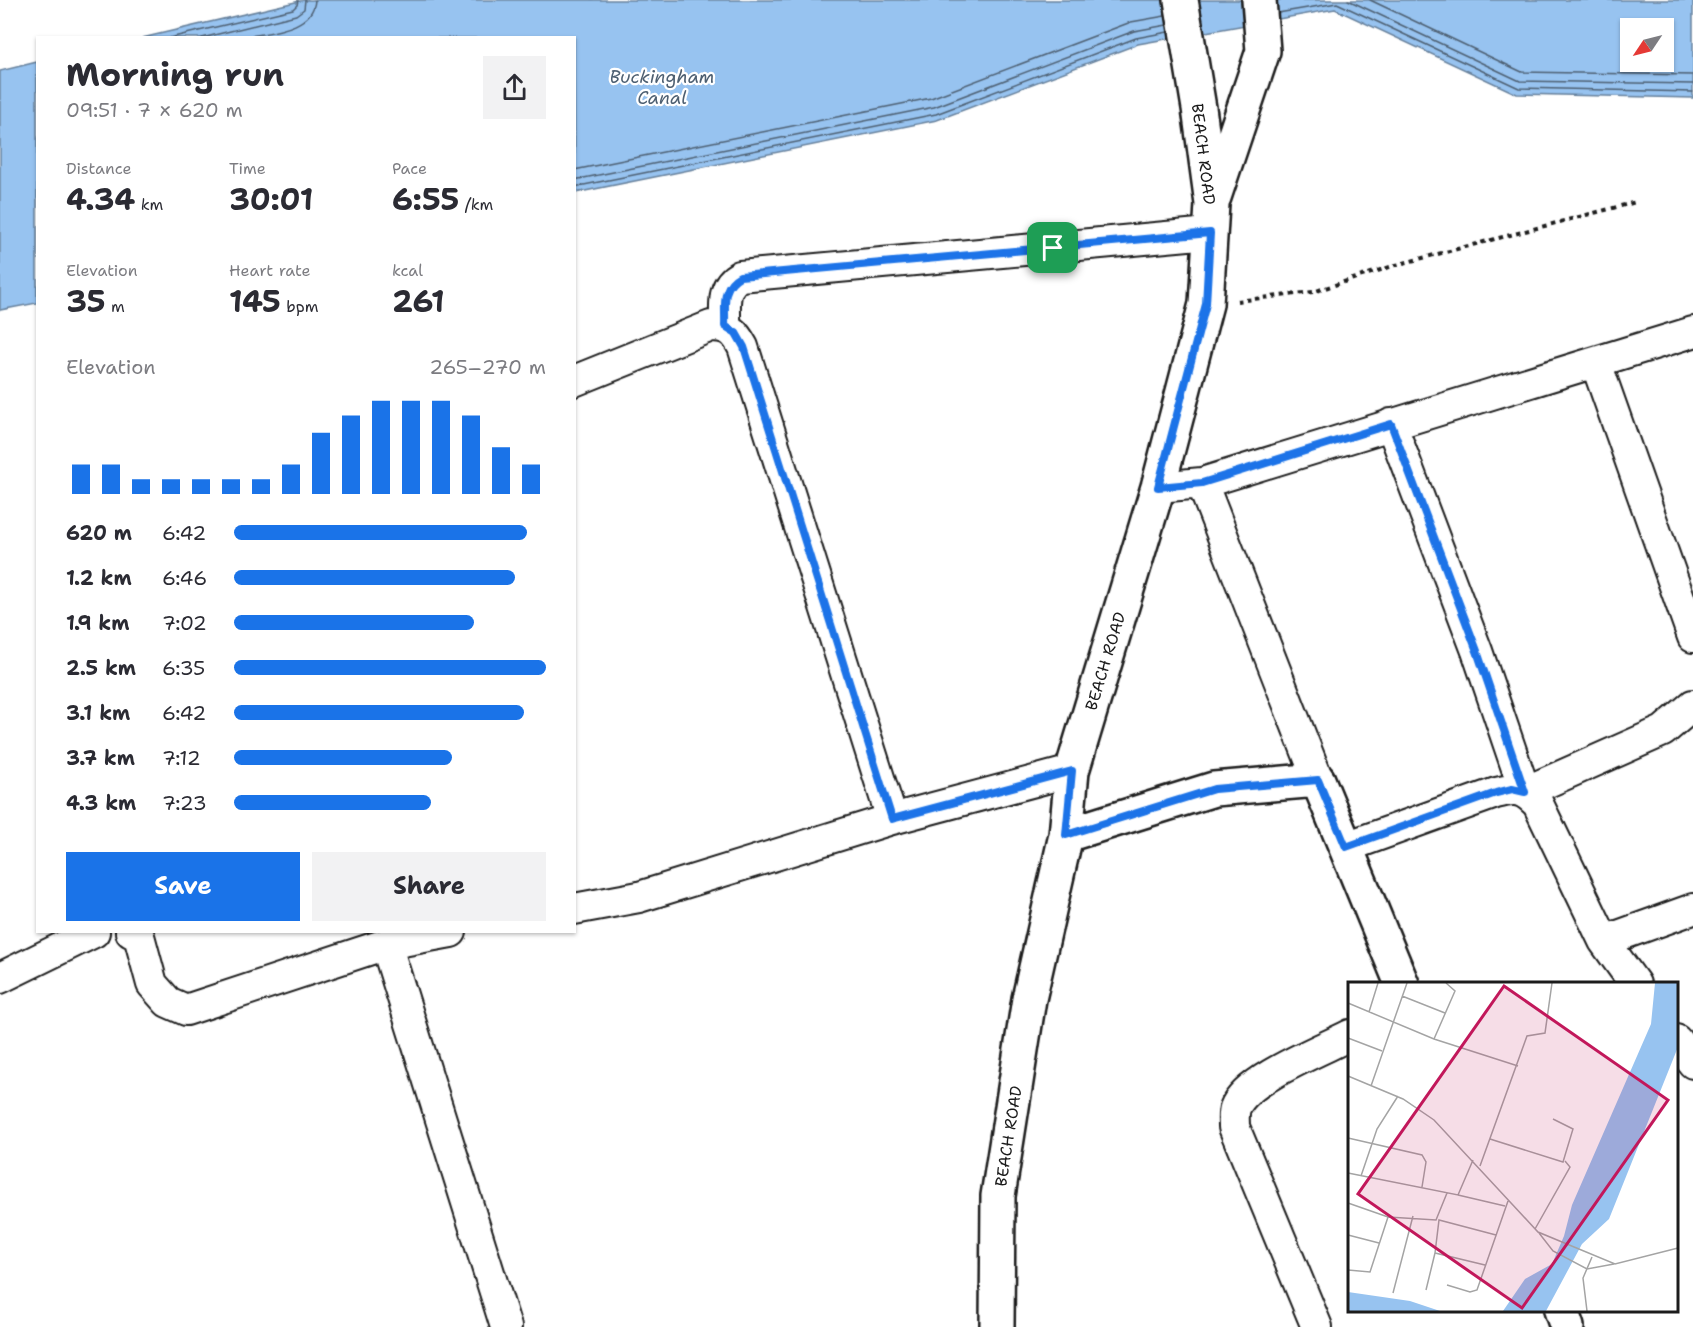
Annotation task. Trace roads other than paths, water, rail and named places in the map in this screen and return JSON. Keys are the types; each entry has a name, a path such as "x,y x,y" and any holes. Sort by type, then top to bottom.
{"main road":[{"name":"BEACH ROAD","path":"997,1327 998,1196 1029,999 1066,835 1072,771 1158,487 1206,304 1211,219 1199,108 1181,0"},
{"path":"1211,219 1263,51 1259,0"},
{"path":"1066,835 1214,789 1318,780 1401,982"},
{"path":"1561,1312 1567,1327"}],"street":[{"path":"725,326 728,284 740,276 1211,219"},
{"path":"576,380 711,326 725,326 736,333 744,347 892,819"},
{"path":"1158,487 1202,483 1693,332"},
{"path":"1596,363 1693,637"},
{"path":"1391,424 1477,651 1525,792 1538,804 1604,941 1634,982"},
{"path":"1202,483 1318,780"},
{"path":"1346,847 1496,793 1512,789 1525,792 1663,731 1693,705"},
{"path":"576,909 639,897 892,819 1072,771"},
{"path":"1604,941 1693,909"},
{"path":"0,978 92,933"},
{"path":"133,933 139,936 152,984 168,1002 186,1010 386,944 446,933"},
{"path":"386,944 506,1327"},
{"path":"1317,1327 1234,1127 1234,1109 1244,1094 1261,1080 1348,1036"},
{"path":"1678,1041 1693,1063"}],"water":[{"name":"Buckingham Canal","path":"304,0 1693,0 1693,98 1517,94 1335,9 1138,44 937,120 576,193 576,36 151,36"},
{"path":"36,62 36,303 0,310 0,71"}]}
